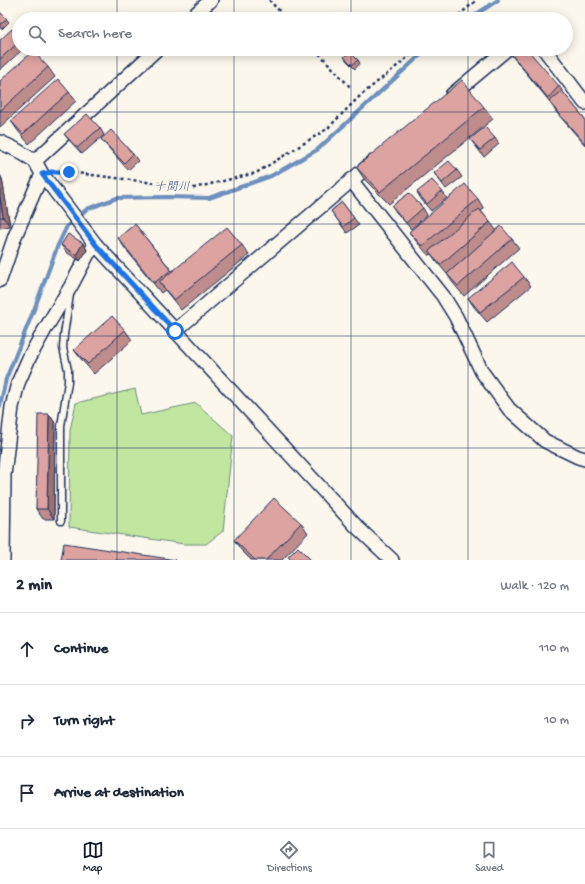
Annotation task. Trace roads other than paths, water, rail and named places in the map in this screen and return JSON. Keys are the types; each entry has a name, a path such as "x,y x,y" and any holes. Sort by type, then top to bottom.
{"street":[{"path":"198,12 211,0"},
{"path":"34,161 149,56"},
{"path":"441,104 499,56"},
{"path":"549,56 585,103"},
{"path":"0,142 15,149 34,161 67,208 96,245 357,527 392,560"},
{"path":"175,331 381,155"},
{"path":"0,280 15,236 42,174"},
{"path":"351,180 443,296 456,316 482,372 509,409 546,441 585,459"},
{"path":"3,560 4,475 12,407 18,383 29,358 44,331 88,254 96,245"}],"lane":[{"path":"61,520 62,426 68,382 68,370 63,348 71,286"}],"waterway":[{"name":"十間川","path":"480,12 498,0"},
{"name":"十間川","path":"0,406 6,379 58,245 67,226 87,209 117,198 209,198 271,176 317,150 420,56"}]}
